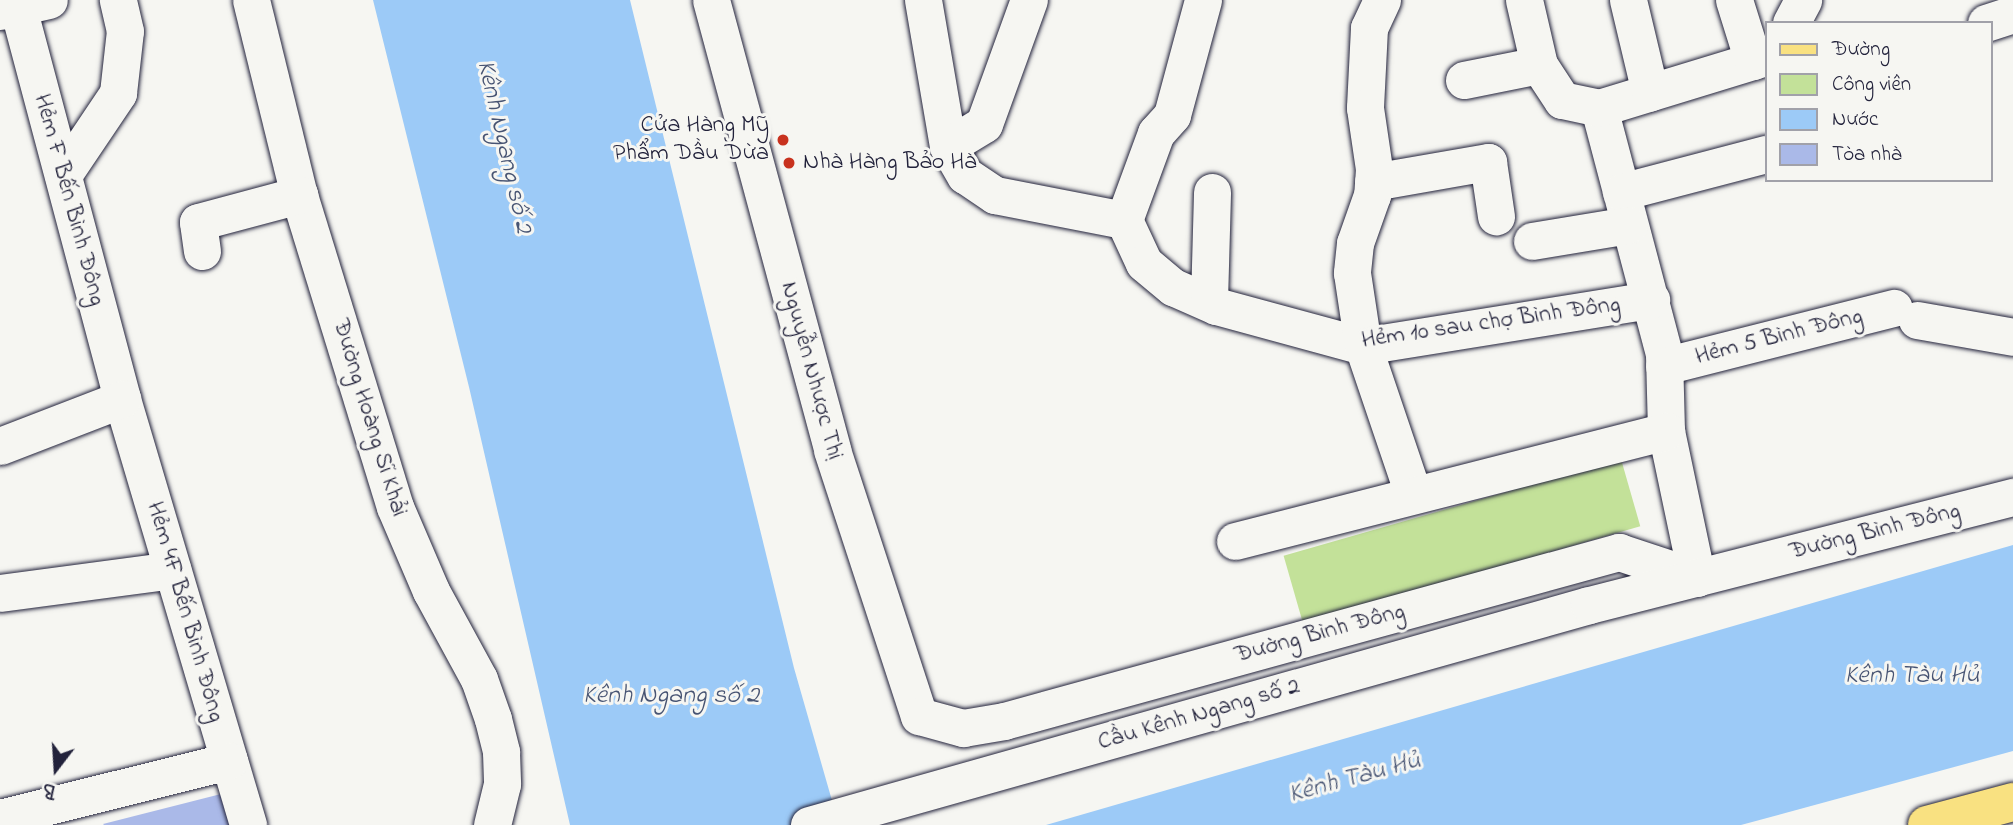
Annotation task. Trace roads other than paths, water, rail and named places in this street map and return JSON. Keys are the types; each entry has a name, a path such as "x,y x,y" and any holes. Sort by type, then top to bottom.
{"main road":[{"path":"1927,825 2013,802"}],"street":[{"name":"Đường Hoàng Sĩ Khải","path":"251,0 299,195 395,507 431,591 480,679 493,719 501,752 502,784 492,825"},
{"name":"Nguyễn Nhược Thị","path":"711,0 832,450 919,716 942,722"},
{"path":"923,0 948,146 965,175 995,195 1124,220 1156,133 1172,115 1203,0"},
{"path":"948,146 984,124 1028,0"},
{"path":"1382,0 1368,28 1365,108 1373,183 1352,273 1363,346 1413,494"},
{"path":"1524,0 1539,65 1562,100 1599,108 1759,59 1734,0"},
{"path":"1628,0 1650,92"},
{"path":"1792,21 1803,0"},
{"path":"63,175 118,93 125,31 124,1"},
{"name":"Hẻm F Bến Bình Đông","path":"21,5 122,399"},
{"path":"1992,21 2013,14"},
{"path":"1464,80 1539,65"},
{"path":"1599,108 1651,300 1664,366 1666,431 1697,578"},
{"path":"1532,241 1764,155"},
{"path":"1373,183 1488,162 1496,216"},
{"path":"1209,301 1212,192"},
{"path":"202,251 198,222 299,195"},
{"name":"Hẻm 10 sau chợ Bình Đông","path":"1124,220 1144,263 1173,287 1315,336 1363,346 1651,300"},
{"name":"Hẻm 5 Bình Đông","path":"1664,366 1906,314 2013,338"},
{"path":"0,446 122,399"},
{"name":"Hẻm 4F Bến Bình Đông","path":"122,399 248,825"},
{"path":"1235,541 1666,431"},
{"name":"Đường Bình Đông","path":"1589,605 2013,497"},
{"name":"Đường Bình Đông","path":"942,722 963,728 1004,721 1619,552 1697,578"},
{"path":"0,593 172,570"},
{"name":"Cầu Kênh Ngang số 2","path":"809,825 1589,605"},
{"path":"0,818 229,761"}],"water":[{"name":"Kênh Ngang số 2","path":"373,0 630,0 794,668 839,825 570,825 469,387"},
{"name":"Kênh Tàu Hủ","path":"2013,545 2013,751 1741,825 1046,825"}],"place":[{"name":"Cửa Hàng Mỹ Phẩm Dầu Dừa","path":"783,140"},
{"name":"Nhà Hàng Bảo Hà","path":"789,163"}]}
